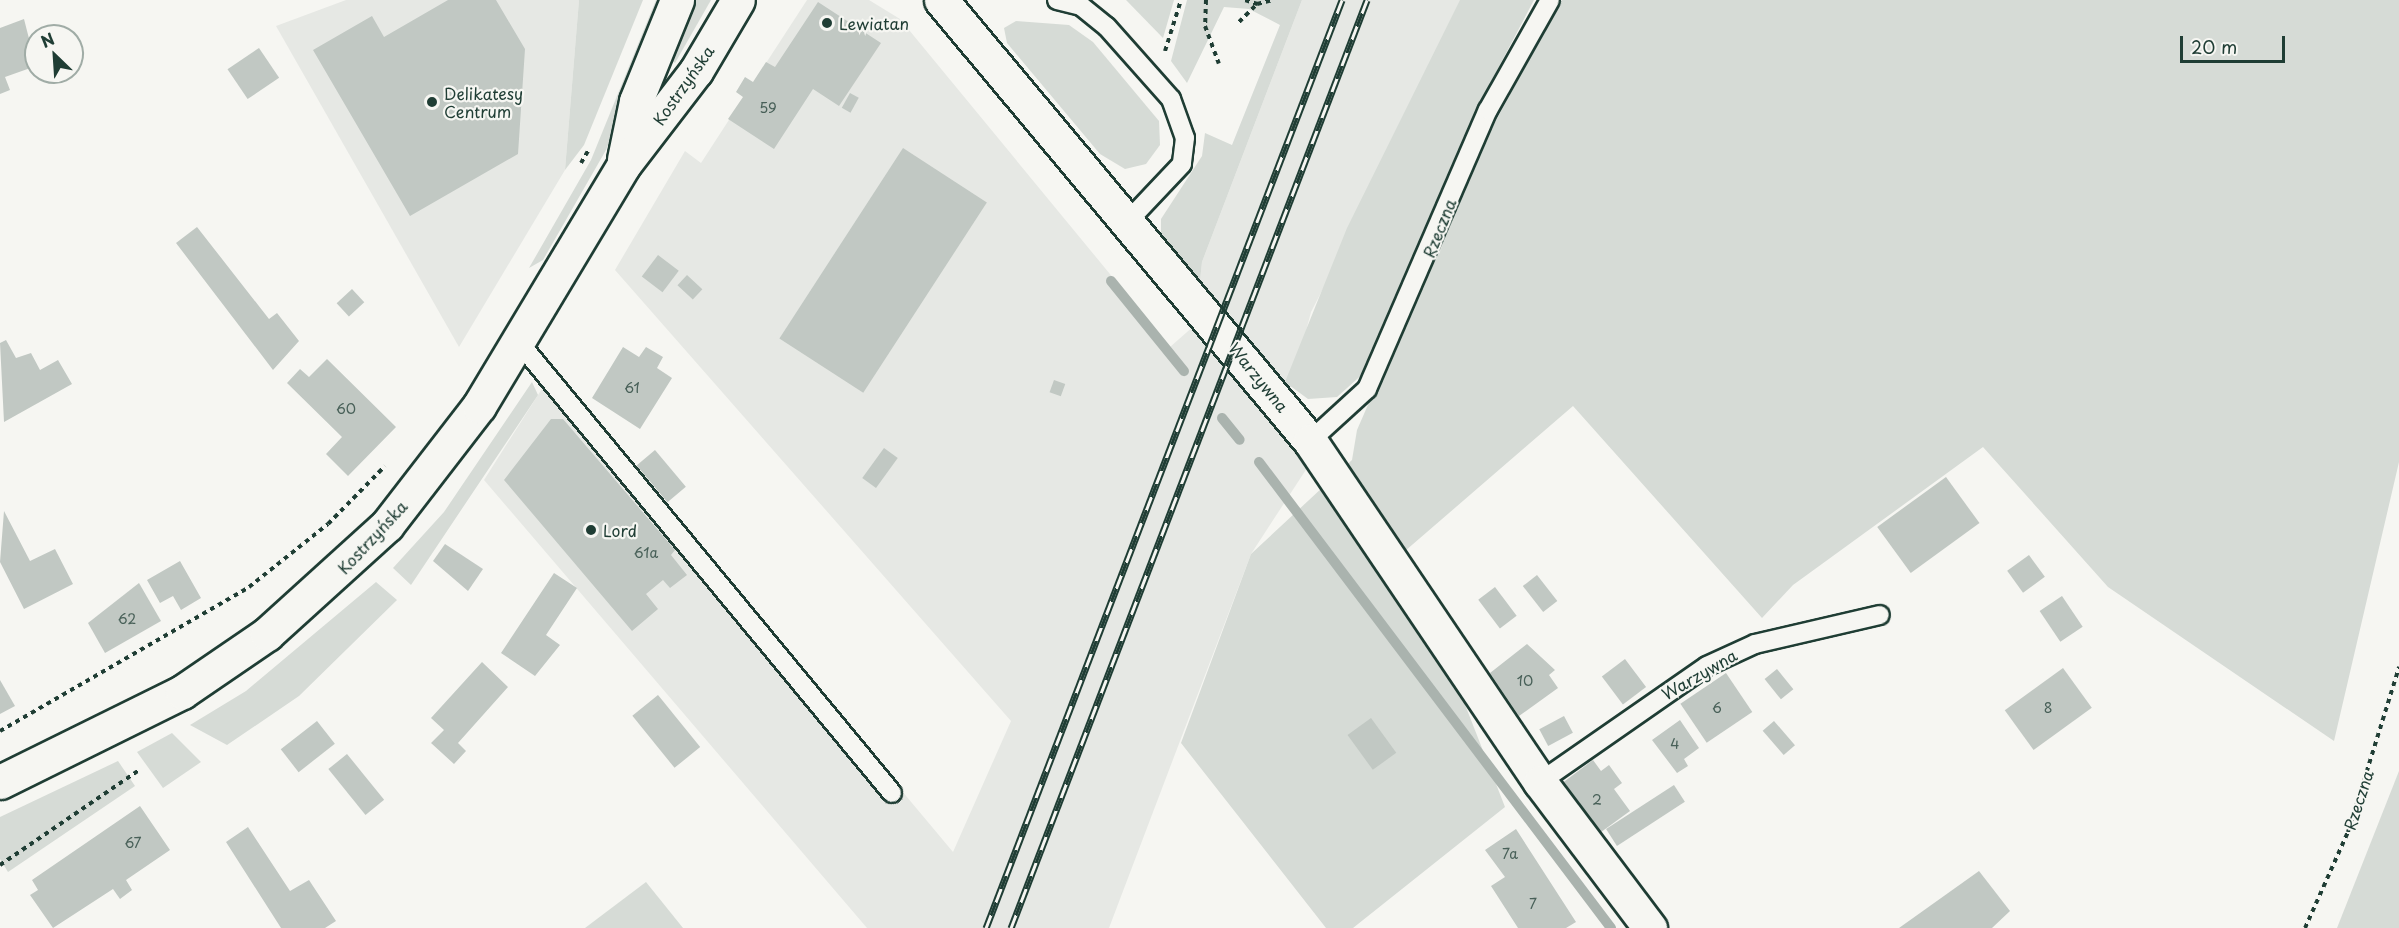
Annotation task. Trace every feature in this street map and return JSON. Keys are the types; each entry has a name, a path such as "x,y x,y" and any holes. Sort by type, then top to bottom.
{"main road":[{"name":"Kostrzyńska","path":"622,166 636,101 677,0"},
{"name":"Kostrzyńska","path":"0,782 182,692 267,634 332,580 432,471 517,340 622,166 696,71 738,0"},
{"name":"Warzywna","path":"941,0 1130,219 1310,441 1540,782 1650,928"}],"lane":[{"path":"1057,0 1081,6 1107,27 1171,99 1185,138 1182,164 1130,219"},
{"name":"Rzeczna","path":"1310,441 1367,389 1484,119 1550,0"},
{"path":"517,340 892,793"},
{"name":"Warzywna","path":"1540,782 1707,666 1755,644 1880,615"}],"path":[{"path":"1206,0 1205,26 1219,64"},
{"path":"1245,0 1257,4"},
{"path":"1239,22 1257,4 1273,0"},
{"path":"579,167 594,137"},
{"path":"0,731 249,587 328,524 390,461"},
{"name":"Rzeczna","path":"2305,928 2348,832 2399,667"},
{"path":"0,866 138,771"}],"shaded area":[{"path":"346,0 579,0 565,170 459,347 276,26"},
{"path":"579,0 643,0 584,145 565,170"},
{"path":"656,0 666,0 606,150 543,260 529,268 591,160"},
{"path":"696,0 711,0 675,63 672,61"},
{"path":"807,0 869,0 900,19 1170,347 1195,325 1202,262 1302,0 1472,0 1311,312 1281,426 1311,462 1251,554 1109,928 867,928 484,480 552,373 953,852 1011,721 615,270 685,151 701,163"},
{"path":"1126,0 1174,0 1163,38"},
{"path":"1187,0 1302,0 1202,262 1199,290 1161,240 1161,219 1202,156 1205,133 1232,145 1280,25 1249,9 1224,7 1187,83 1171,61"},
{"path":"1460,0 1534,0 1475,112 1366,371 1337,397 1308,399 1285,382 1347,228"},
{"path":"1562,0 2399,0 2399,462 2334,741 2108,587 1983,447 1793,585 1762,618 1573,406 1405,551 1505,807 1353,928 1326,928 1181,743 1251,554 1352,460 1357,430 1477,155"},
{"path":"1016,21 1069,25 1093,42 1159,121 1160,145 1146,164 1125,169 1100,154 1007,43 1004,28"},
{"path":"532,382 538,395 411,585 393,568 444,512"},
{"path":"376,582 397,600 299,696 227,745 190,725 246,691"},
{"path":"172,733 201,762 163,788 137,752"},
{"path":"118,761 135,786 8,872 0,859 0,817"},
{"path":"2399,771 2399,928 2337,928"},
{"path":"646,882 683,928 585,928"}],"building":[{"name":"Delikatesy Centrum","path":"448,0 496,0 525,49 518,154 410,216 313,50 372,16 384,37"},
{"path":"818,2 881,43 839,106 813,89 774,149 728,119 743,97 736,92 745,77 753,82 766,62 775,67"},
{"path":"24,19 24,70 5,77 10,90 0,94 0,28"},
{"path":"259,48 279,78 248,99 227,69"},
{"path":"850,93 859,98 851,113 842,108"},
{"path":"903,148 987,202 863,393 779,338"},
{"path":"197,227 269,319 277,313 299,341 273,370 176,243"},
{"path":"658,255 679,271 663,292 642,277"},
{"path":"687,275 702,289 693,300 677,285"},
{"path":"352,289 364,302 349,316 337,303"},
{"path":"6,340 16,358 31,353 40,370 58,360 72,384 4,422 0,343"},
{"path":"623,347 639,357 646,347 663,357 657,368 672,378 640,429 592,398"},
{"path":"327,359 396,427 348,476 326,454 342,437 287,383 300,369 309,377"},
{"path":"1054,380 1065,384 1061,396 1050,392"},
{"name":"Lord","path":"551,419 563,419 675,550 671,555 687,575 670,588 663,580 646,594 658,609 632,631 504,480"},
{"path":"884,448 898,458 876,488 862,478"},
{"path":"655,450 686,487 667,502 637,465"},
{"path":"1946,477 1980,523 1911,573 1877,527"},
{"path":"4,511 30,561 55,549 73,584 24,609 0,562"},
{"path":"445,544 483,569 468,591 433,561"},
{"path":"2029,555 2045,577 2023,593 2007,571"},
{"path":"180,561 201,598 181,610 173,596 160,603 147,580"},
{"path":"554,573 577,588 546,635 560,645 535,676 501,653"},
{"path":"1537,575 1557,601 1543,612 1523,586"},
{"path":"139,583 161,621 105,653 88,623"},
{"path":"1495,587 1517,616 1500,628 1478,600"},
{"path":"2062,596 2083,627 2060,642 2040,611"},
{"path":"1527,644 1555,670 1549,675 1558,688 1519,716 1490,673"},
{"path":"1625,659 1646,687 1623,704 1602,676"},
{"path":"482,662 508,687 458,743 466,751 454,764 431,743 444,730 431,718"},
{"path":"2063,668 2092,708 2034,750 2005,710"},
{"path":"1777,669 1793,689 1781,699 1765,679"},
{"path":"1726,673 1752,712 1707,743 1680,704"},
{"path":"0,680 15,706 0,714"},
{"path":"658,695 700,747 675,768 632,716"},
{"path":"1564,716 1573,733 1548,746 1539,729"},
{"path":"1371,718 1396,753 1373,770 1348,735"},
{"path":"1680,720 1699,748 1684,759 1688,766 1677,773 1652,740"},
{"path":"317,721 335,744 299,772 281,749"},
{"path":"1774,721 1795,745 1784,755 1763,731"},
{"path":"347,754 384,800 365,815 328,769"},
{"path":"1593,760 1601,771 1609,765 1622,783 1614,789 1630,811 1597,835 1561,784"},
{"path":"1674,785 1685,802 1617,846 1606,829"},
{"path":"140,806 170,850 126,880 132,890 120,899 113,889 53,928 30,895 38,890 32,880"},
{"path":"248,827 290,891 309,880 336,921 325,928 281,928 226,842"},
{"path":"1516,829 1576,922 1566,928 1518,928 1491,886 1505,877 1485,850"},
{"path":"1979,871 2010,911 1992,928 1899,928"}],"waterway":[{"path":"1111,281 1184,371"},
{"path":"1222,418 1240,440"},
{"path":"1259,462 1611,928"}],"railway":[{"path":"986,928 1342,0"},
{"path":"1011,928 1367,0"}],"place":[{"name":"Lewiatan","path":"827,23"},
{"name":"Delikatesy Centrum","path":"432,102"},
{"name":"Lord","path":"591,530"}]}
